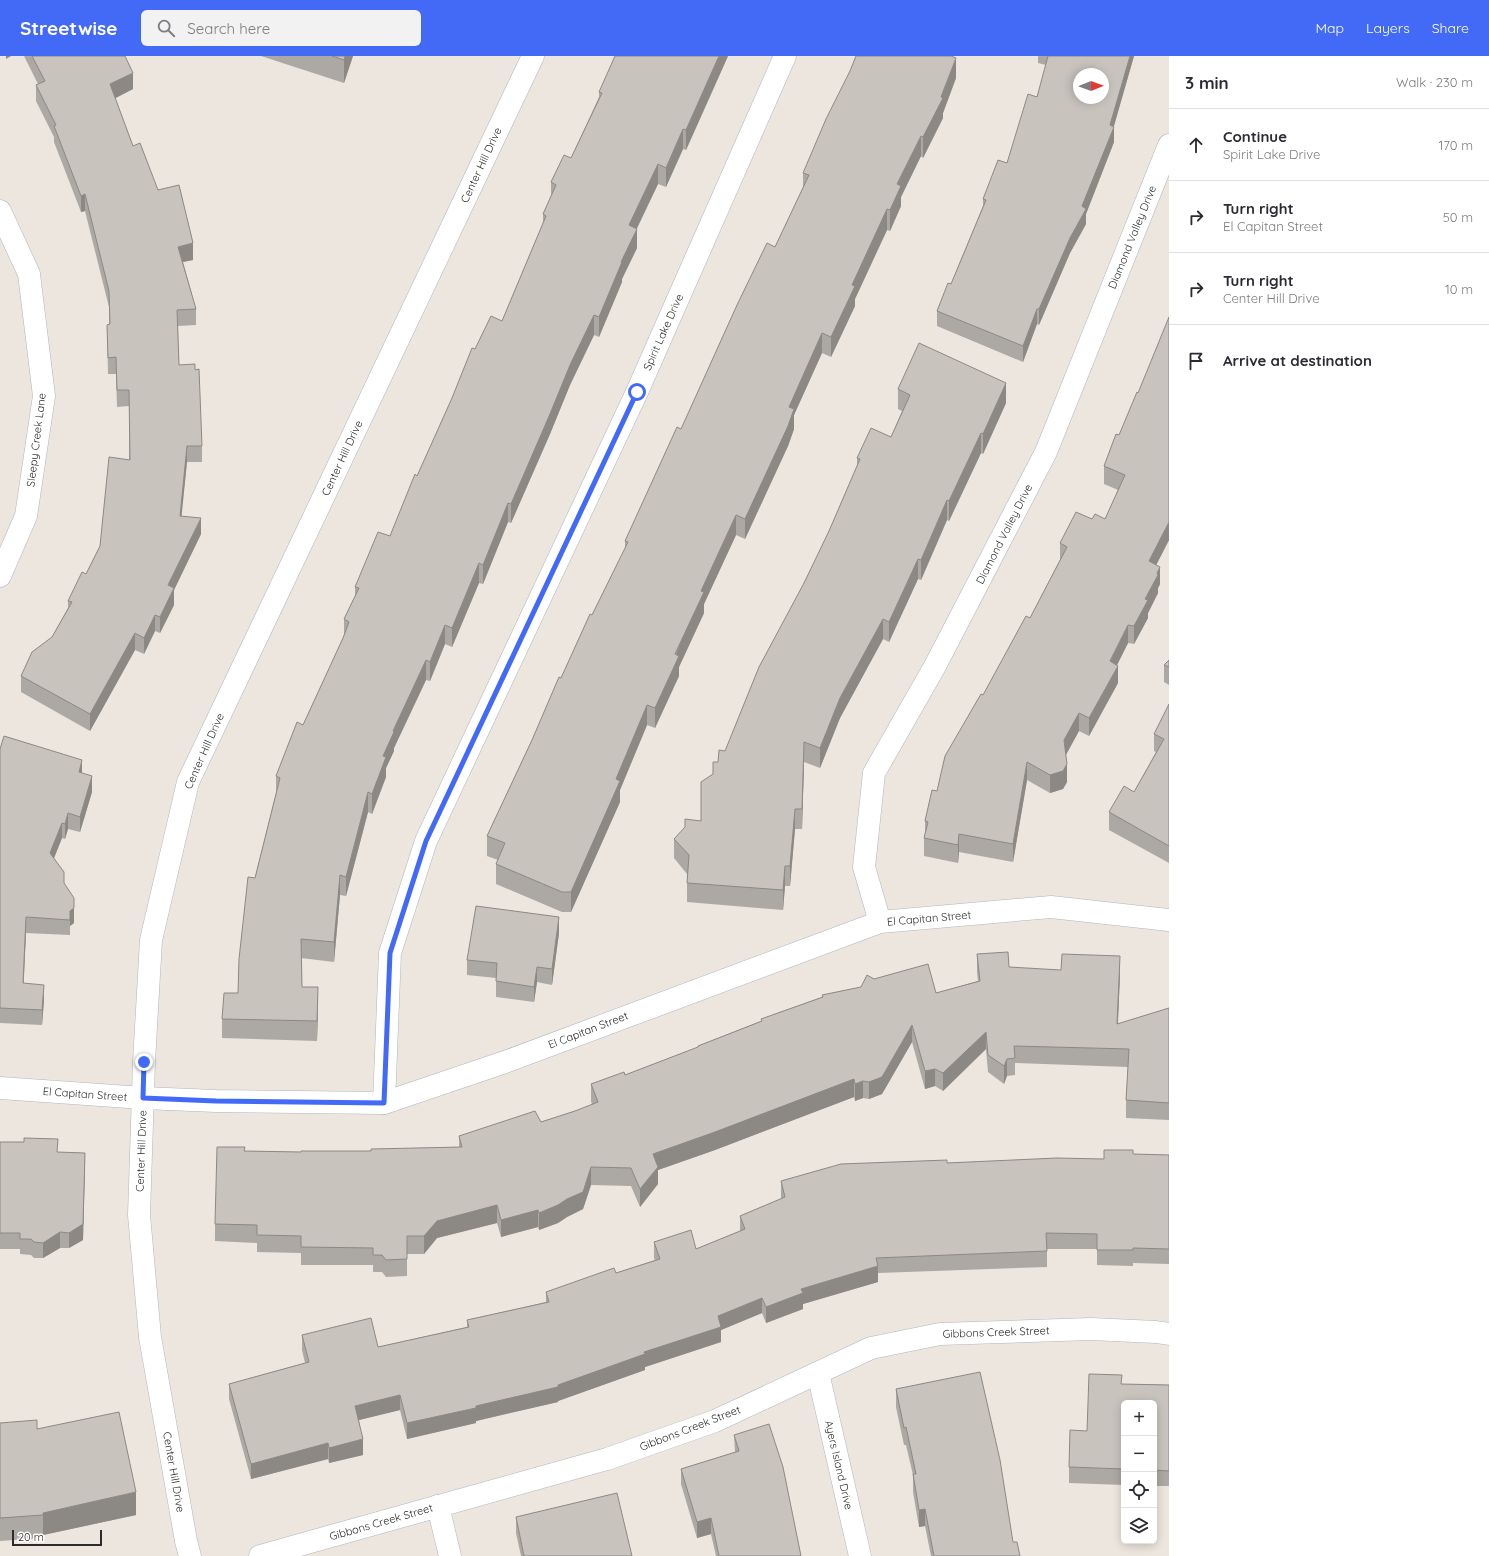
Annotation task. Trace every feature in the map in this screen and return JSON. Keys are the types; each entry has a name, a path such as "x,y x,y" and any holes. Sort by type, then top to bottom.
{"street":[{"name":"Center Hill Drive","path":"190,1556 150,1337 139,1215 151,940 188,782 533,56"},
{"name":"Spirit Lake Drive","path":"384,1103 390,953 426,841 637,392 785,56"},
{"name":"Diamond Valley Drive","path":"880,922 864,867 874,773 935,666 1046,452 1169,145"},
{"name":"Sleepy Creek Lane","path":"0,211 29,274 44,396 26,516 0,576"},
{"name":"El Capitan Street","path":"0,1088 143,1098 216,1101 384,1103 505,1062 663,1001 880,922 1051,907 1169,920"},
{"name":"Gibbons Creek Street","path":"260,1556 607,1459 715,1421 871,1348 940,1334 1091,1329 1169,1334"},
{"name":"Ayers Island Drive","path":"818,1373 860,1556"},
{"path":"438,1506 450,1556"}],"building":[{"path":"32,56 125,56 133,73 110,84 133,146 140,143 158,190 179,185 193,243 178,247 196,309 177,310 179,365 195,364 195,370 199,369 202,446 187,446 180,516 201,518 168,585 174,588 160,617 155,615 144,638 135,633 90,714 21,676 32,652 52,637 72,602 68,601 82,572 86,574 100,546 109,457 130,460 129,390 117,390 116,357 108,358 107,325 110,324 109,291 85,194 81,196 54,126 56,125 36,85 45,81"},
{"path":"332,56 345,56 344,60"},
{"path":"615,56 719,56 686,130 683,129 666,168 658,164 629,225 637,229 621,262 599,317 594,315 570,365 511,504 508,503 483,565 479,563 452,628 445,625 430,662 426,660 393,731 394,732 383,756 386,757 372,794 368,792 346,877 340,875 334,942 301,939 302,987 318,987 317,1021 222,1019 224,993 238,993 239,959 248,877 255,878 280,778 276,776 297,722 303,725 343,638 349,622 344,619 359,588 355,587 378,532 390,536 415,474 417,476 452,398 472,348 475,349 491,316 502,321 546,216 543,214 556,185 551,182 564,155 571,158 602,93 599,92"},
{"path":"856,56 951,56 956,58 941,97 943,98 923,137 921,136 897,184 901,186 890,210 887,209 852,285 855,286 831,337 822,333 789,407 794,409 788,426 745,519 736,515 701,591 704,592 675,654 679,656 655,708 647,705 616,779 620,781 571,892 562,892 496,864 505,843 487,836 532,740 559,677 561,678 590,614 592,615 628,542 625,541 677,427 681,429 737,305 767,243 775,247 809,175 803,173 826,119"},
{"path":"1048,56 1130,56 1110,125 1114,127 1082,206 1086,209 1070,238 1039,309 1037,309 1023,346 937,311 948,283 951,284 986,200 983,199 998,160 1007,163 1028,94 1037,97"},
{"path":"1169,317 1169,522 1149,561 1160,567 1157,573 1158,575 1145,599 1148,600 1134,626 1128,625 1110,661 1118,666 1089,718 1079,713 1064,740 1067,764 1063,771 1050,775 1027,762 1013,844 959,834 958,845 924,838 928,822 925,821 932,790 937,791 945,756 981,694 983,695 1026,616 1030,618 1067,547 1060,543 1076,512 1092,519 1095,514 1105,519 1125,475 1104,466 1116,434 1119,435 1137,392 1138,393"},
{"path":"919,343 1006,383 983,434 981,433 949,501 947,500 921,560 918,559 889,622 883,619 840,698 820,748 804,742 802,809 795,809 790,866 785,866 783,890 687,883 689,855 674,839 685,827 685,819 701,821 701,782 713,774 713,762 718,762 719,750 725,751 759,667 804,583 829,531 860,459 857,458 871,428 891,437 910,395 898,389"},
{"path":"1169,660 1169,667 1164,665"},
{"path":"1169,704 1169,846 1109,812 1124,786 1134,792 1164,739 1154,734"},
{"path":"4,736 82,760 79,772 92,776 80,817 68,813 65,824 62,823 50,853 64,872 64,883 74,898 74,908 70,911 70,920 26,917 23,983 44,985 42,1010 0,1008 0,749"},
{"path":"476,906 559,917 552,969 537,967 534,987 496,981 497,963 467,960"},
{"path":"1008,952 1009,967 1061,970 1062,954 1120,956 1117,1024 1169,1008 1169,1103 1126,1100 1129,1049 1014,1046 1015,1058 1007,1059 1004,1066 988,1055 986,1032 943,1073 935,1069 925,1071 912,1025 882,1077 869,1082 863,1081 855,1084 854,1079 653,1154 658,1167 640,1189 631,1168 591,1167 583,1192 539,1213 538,1210 501,1220 497,1205 437,1221 424,1236 407,1236 407,1259 386,1260 382,1255 373,1255 373,1248 301,1247 301,1236 257,1235 257,1225 215,1224 217,1147 245,1147 244,1151 301,1152 462,1147 459,1136 535,1111 541,1122 598,1102 591,1084 624,1072 625,1075 698,1047 762,1021 761,1019 823,997 822,995 861,987 867,975 874,979 928,964 936,993 980,981 977,954"},
{"path":"24,1138 58,1139 57,1152 85,1153 83,1224 69,1233 60,1232 43,1243 34,1242 31,1239 20,1239 20,1233 0,1233 0,1142 24,1142"},
{"path":"1104,1150 1133,1150 1133,1154 1169,1155 1169,1249 1133,1248 1133,1250 1097,1250 1097,1234 1046,1233 1047,1251 876,1258 878,1266 801,1289 803,1293 766,1307 762,1298 718,1316 721,1327 644,1352 645,1354 558,1385 558,1387 476,1406 476,1408 407,1423 400,1395 355,1406 363,1439 329,1448 328,1443 251,1464 229,1384 309,1362 302,1335 371,1318 378,1347 469,1327 467,1320 549,1302 546,1292 614,1268 616,1273 660,1259 654,1242 691,1230 696,1249 745,1229 740,1216 785,1197 781,1181 841,1164 947,1160 947,1163 1057,1158 1104,1159"},
{"path":"980,1372 1000,1460 1013,1542 1017,1542 1020,1556 934,1556 925,1509 919,1510 913,1474 916,1474 896,1389"},
{"path":"1089,1374 1122,1375 1121,1384 1169,1385 1169,1471 1157,1470 1157,1400 1121,1400 1121,1469 1069,1467 1070,1430 1087,1431"},
{"path":"119,1412 136,1492 43,1513 43,1515 0,1518 0,1423 37,1420 37,1429"},
{"path":"769,1424 783,1467 801,1556 719,1556 711,1518 697,1522 681,1469 739,1451 734,1435"},
{"path":"617,1493 632,1556 524,1556 516,1517"}],"route":[{"path":"144,1062 143,1098 216,1101 384,1103 390,953 426,841 637,392"}]}
